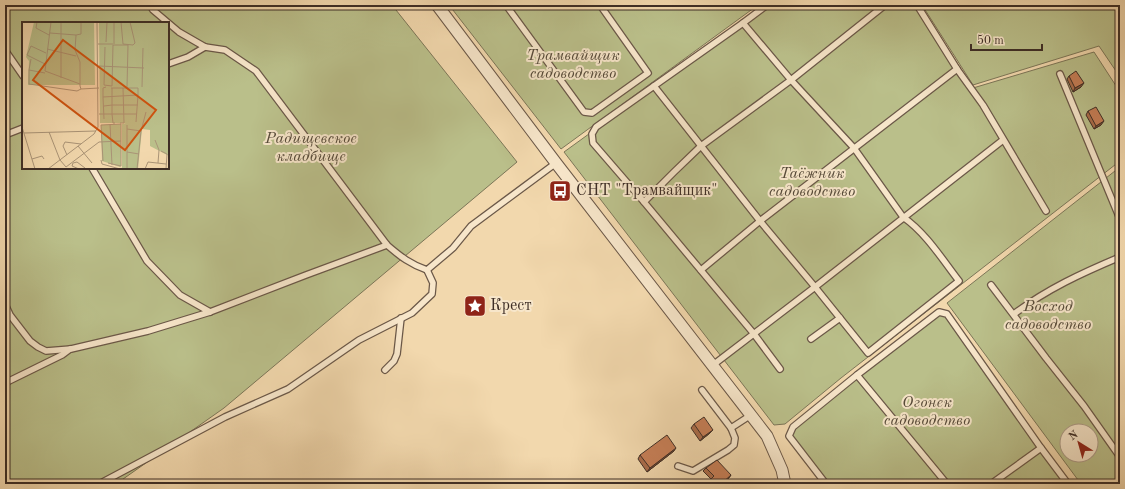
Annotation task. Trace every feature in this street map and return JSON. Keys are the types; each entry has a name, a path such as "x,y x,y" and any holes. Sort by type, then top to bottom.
{"street":[{"path":"437,5 556,163 767,436 782,470 785,484"}],"lane":[{"path":"150,5 153,10 167,22"},
{"path":"506,5 584,112 592,114 648,73 600,5"},
{"path":"767,5 596,127 592,134 593,143 754,334 780,369"},
{"path":"644,202 701,146 791,80 885,5"},
{"path":"917,5 957,69 983,105 1046,211"},
{"path":"654,86 760,221 868,352 959,281 927,240 911,223 903,217 854,148 791,80 743,22"},
{"path":"99,484 225,417 288,389 359,340 412,312 432,294 433,283 427,270 405,261 387,245 256,71 225,50 205,47 179,32 169,24"},
{"path":"169,64 188,57 205,47"},
{"path":"5,50 22,75"},
{"path":"700,270 760,221 957,69"},
{"path":"1060,74 1120,219"},
{"path":"5,135 22,128"},
{"path":"713,366 1003,140"},
{"path":"427,270 453,248 471,226 556,163"},
{"path":"93,169 147,261 180,295 210,312"},
{"path":"5,304 10,315 30,341 38,347 46,351 71,349 148,331 210,312 387,245"},
{"path":"1014,314 1034,299 1080,274 1120,257"},
{"path":"991,285 1084,406 1120,457"},
{"path":"826,484 789,436 793,427 857,375 939,312 947,314 1068,484"},
{"path":"385,370 394,361 397,354 401,318"},
{"path":"811,339 840,318"},
{"path":"5,383 62,356 71,349"},
{"path":"857,375 947,484"},
{"path":"678,466 693,471 734,445 735,438 731,428 702,390"},
{"path":"731,428 751,415"},
{"path":"991,484 1041,448"}],"green space":[{"name":"Радищевское кладбище","path":"5,5 392,5 517,162 224,408 116,484 5,484"},
{"name":"Трамвайщик садоводство","path":"449,5 758,5 561,149"},
{"name":"Таёжник садоводство","path":"767,5 920,5 973,88 1094,52 1120,92 1120,161 841,378 785,424 774,425 564,152"},
{"path":"922,5 1120,5 1120,77 1099,46 973,85"},
{"name":"Восход садоводство","path":"1120,167 1120,484 1081,484 1065,463 1099,463 1099,423 1059,423 1059,454 947,303"},
{"name":"Огонек садоводство","path":"939,312 947,314 1068,484 826,484 789,436 798,423"}],"building":[{"path":"1076,71 1084,83 1075,88 1069,76"},
{"path":"1096,107 1104,121 1096,126 1088,111"},
{"path":"704,417 713,430 703,437 694,424"},
{"path":"667,435 676,448 650,468 640,455"},
{"path":"717,460 731,475 721,484 706,484 714,476 706,468"}],"place":[{"name":"СНТ \"Трамвайщик\"","path":"560,191"},
{"name":"Крест","path":"475,306"}]}
